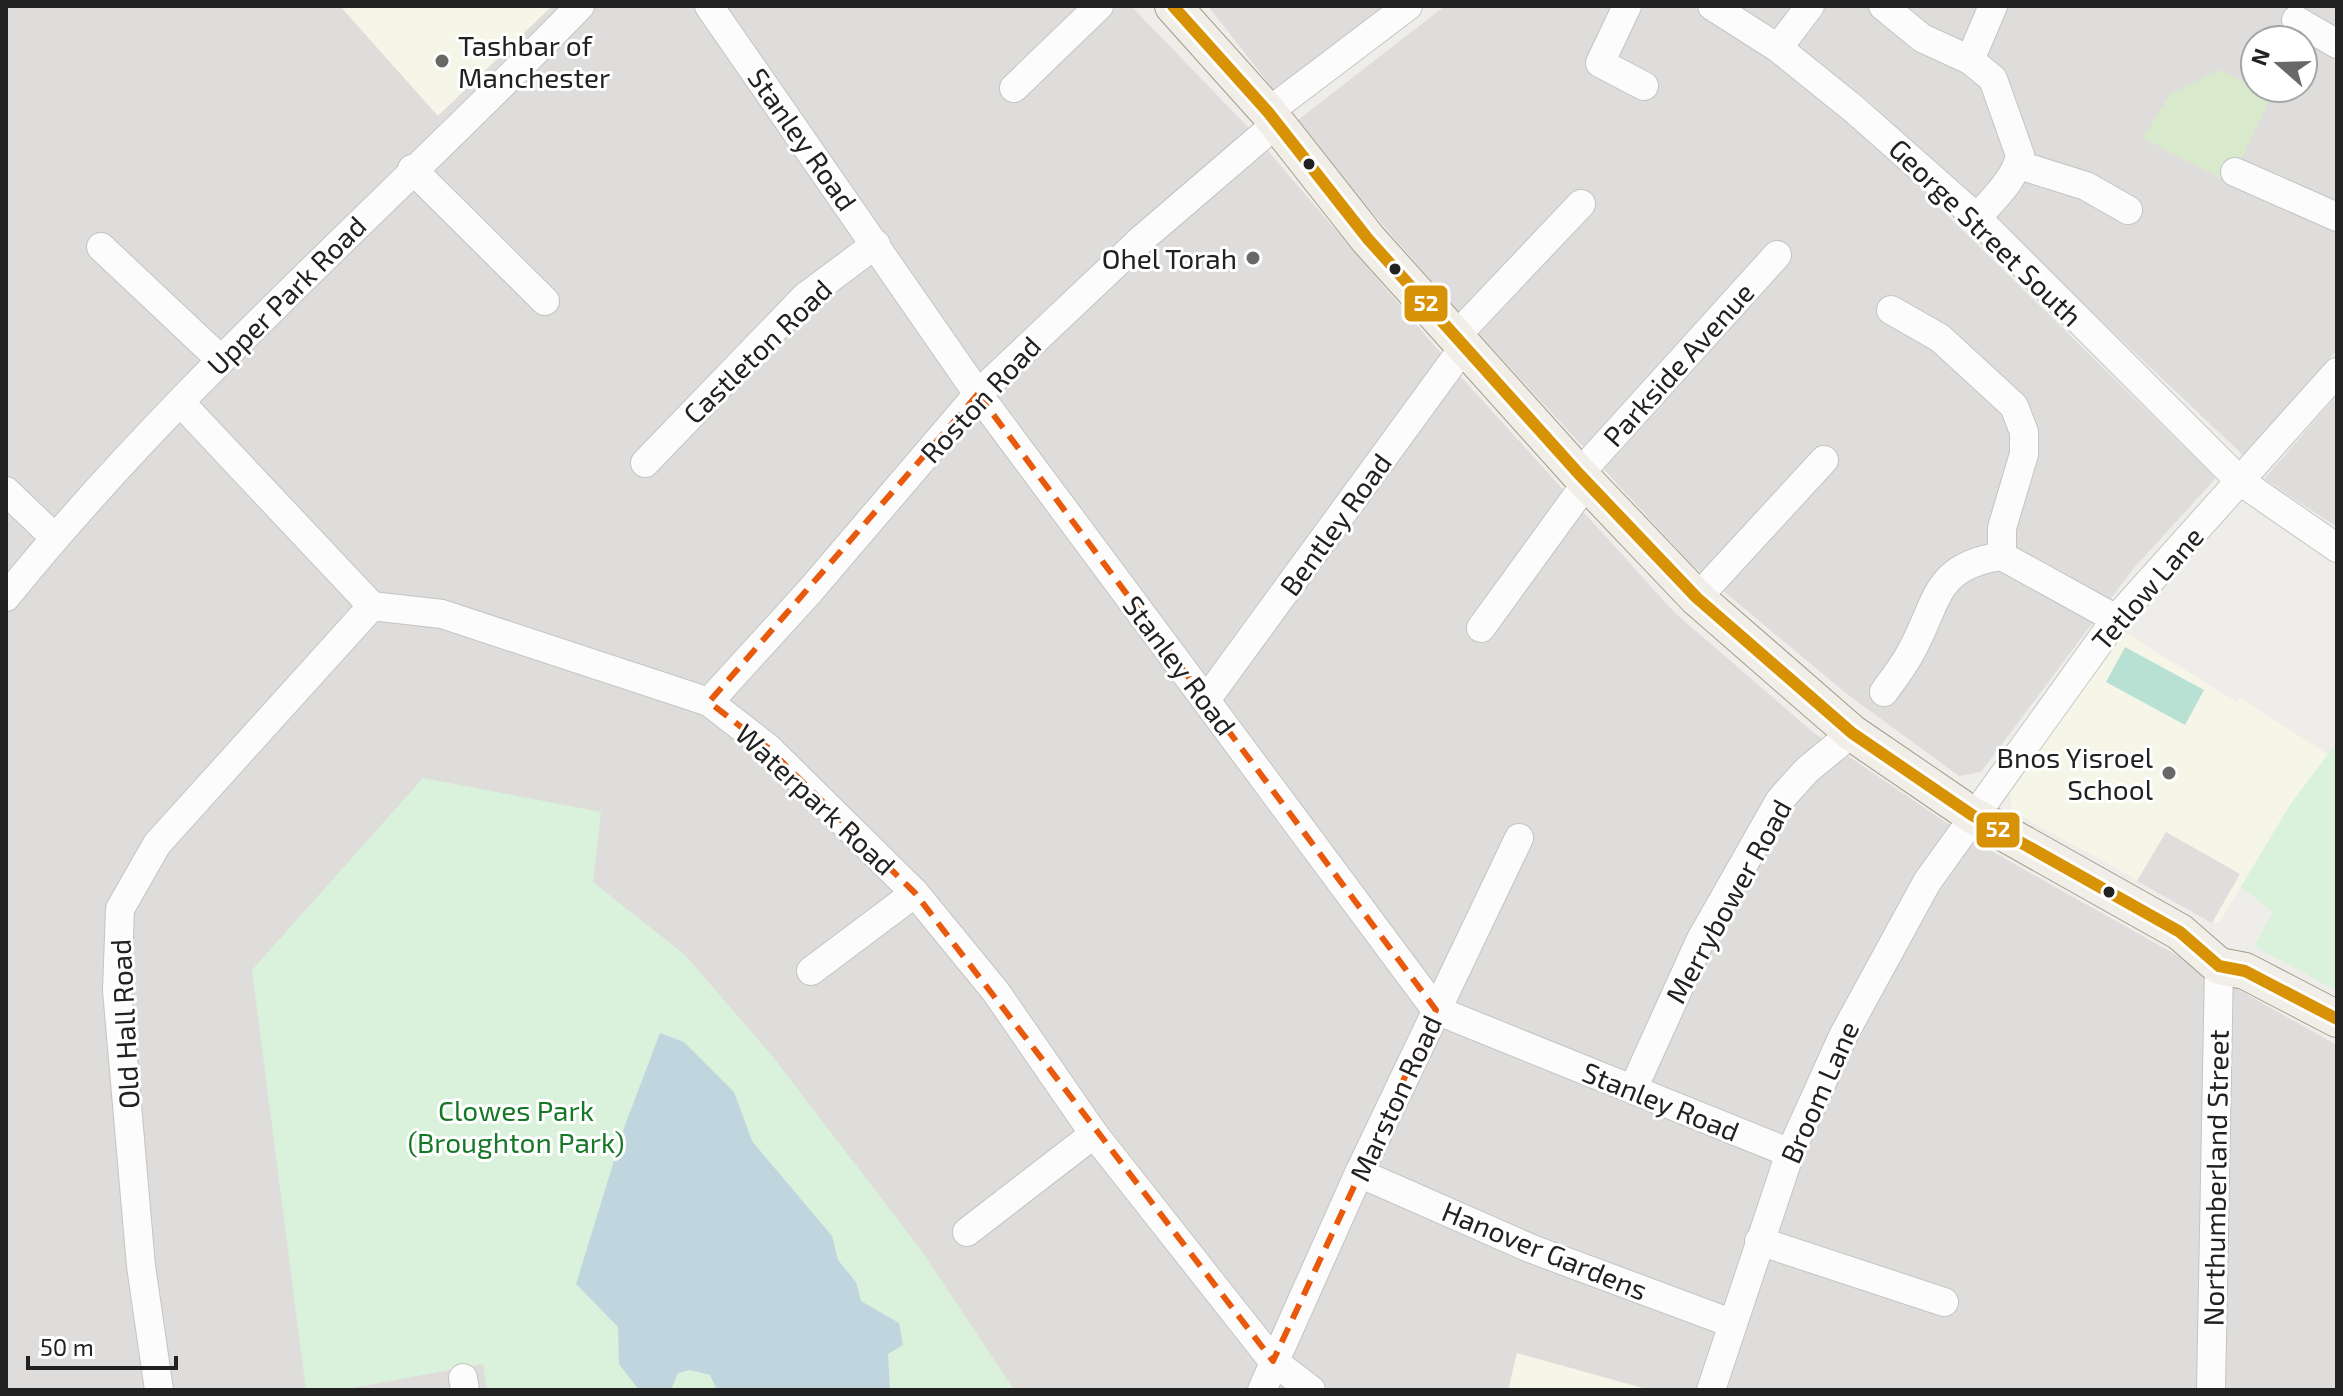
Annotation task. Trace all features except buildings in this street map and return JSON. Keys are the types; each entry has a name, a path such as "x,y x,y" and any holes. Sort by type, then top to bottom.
{"main road":[{"path":"1173,6 1273,117 1368,239 1583,478 1697,598 1852,733 1972,815 2180,932 2219,966 2245,971 2337,1019"}],"street":[{"name":"Upper Park Road","path":"6,597 55,538 221,360 580,6"},
{"name":"Stanley Road","path":"709,6 978,394 1436,1010 1790,1153"},
{"path":"1014,88 1099,6"},
{"name":"Roston Road","path":"709,702 810,591 978,394 1273,117 1408,6"},
{"path":"1627,6 1591,73 1644,86"},
{"name":"George Street South","path":"1712,6 1778,48 1855,110 1977,218 2240,481 2337,548"},
{"path":"1778,48 1810,6"},
{"path":"1883,6 1922,38 1970,60 1993,79 2018,145 2019,165 1977,218"},
{"path":"1970,60 1993,6"},
{"path":"2296,20 2337,44"},
{"path":"2019,165 2086,186 2128,210"},
{"path":"412,169 545,301"},
{"path":"2235,172 2337,217"},
{"name":"Bentley Road","path":"1206,700 1459,343 1581,204"},
{"name":"Castleton Road","path":"645,463 805,297 876,244"},
{"path":"101,247 221,360"},
{"name":"Parkside Avenue","path":"1481,628 1583,478 1777,255"},
{"path":"1891,310 1940,338 2014,406 2024,432 2024,454 2002,528 2002,556"},
{"name":"Tetlow Lane","path":"1972,815 2116,619 2337,372"},
{"path":"181,403 372,606"},
{"path":"1697,598 1824,460"},
{"path":"6,491 55,538"},
{"path":"1884,692 1913,649 1932,598 1953,573 1988,558 2002,556 2116,619"},
{"name":"Waterpark Road","path":"372,606 442,614 709,702 767,747 915,893 996,992 1094,1134 1273,1361 1311,1390"},
{"name":"Old Hall Road","path":"159,1390 141,1266 117,990 120,909 157,844 372,606"},
{"name":"Merrybower Road","path":"1633,1089 1700,941 1780,800 1807,770 1852,733"},
{"name":"Broom Lane","path":"1711,1390 1790,1153 1888,949 1972,815"},
{"name":"Marston Road","path":"1262,1390 1359,1173 1519,838"},
{"path":"811,971 915,893"},
{"name":"Northumberland Street","path":"2211,1390 2219,966"},
{"path":"967,1232 1094,1134"},
{"name":"Hanover Gardens","path":"1359,1173 1532,1249 1731,1323"},
{"path":"1759,1241 1944,1302"}],"highlighted area":[{"path":"978,394 1436,1010 1273,1361 915,893 767,747 709,702"}],"shaded area":[{"path":"6,6 1131,6 1245,124 1462,378 1675,613 1814,733 1975,842 2337,1045 2337,1390 6,1390"},
{"name":"Tashbar of Manchester","path":"340,6 552,6 438,116"},
{"path":"1208,6 1391,6 1273,89"},
{"path":"1445,6 1691,6 1755,43 1896,165 2216,478 2133,569 1981,772 1959,776 1847,694 1692,565 1456,309 1294,123"},
{"path":"1730,6 2337,6 2337,350 2243,455 1866,99"},
{"path":"2337,395 2337,527 2264,479"},
{"name":"Bnos Yisroel School","path":"2124,632 2237,702 2240,698 2329,755 2290,805 2220,921 2215,923 2012,811 2010,792"},
{"path":"2166,832 2240,874 2212,923 2137,881"},
{"path":"1517,1353 1650,1390 1508,1390"}],"green space":[{"path":"2219,70 2239,79 2239,104 2268,104 2235,172 2222,179 2143,138 2170,94"},
{"path":"2125,647 2204,690 2185,725 2106,682"},
{"path":"2337,742 2337,991 2254,946 2273,912 2241,887 2290,805"},
{"name":"Clowes Park (Broughton Park)","path":"423,778 601,812 593,882 685,955 773,1057 921,1250 1014,1390 487,1390 483,1364 341,1390 306,1390 252,970"}],"water":[{"path":"660,1033 684,1042 734,1092 752,1141 832,1236 838,1260 856,1282 861,1301 899,1323 903,1345 888,1354 890,1390 717,1390 710,1375 690,1370 678,1373 671,1390 639,1390 619,1364 618,1327 576,1284 625,1125"}],"transit line":[{"name":"52","path":"1173,6 1268,112 1368,239 1579,474 1697,598 1852,733 1972,815 2180,932 2219,966 2245,971 2337,1019"}],"place":[{"name":"Tashbar of Manchester","path":"442,61"},
{"name":"Ohel Torah","path":"1253,258"},
{"name":"Bnos Yisroel School","path":"2169,773"}]}
